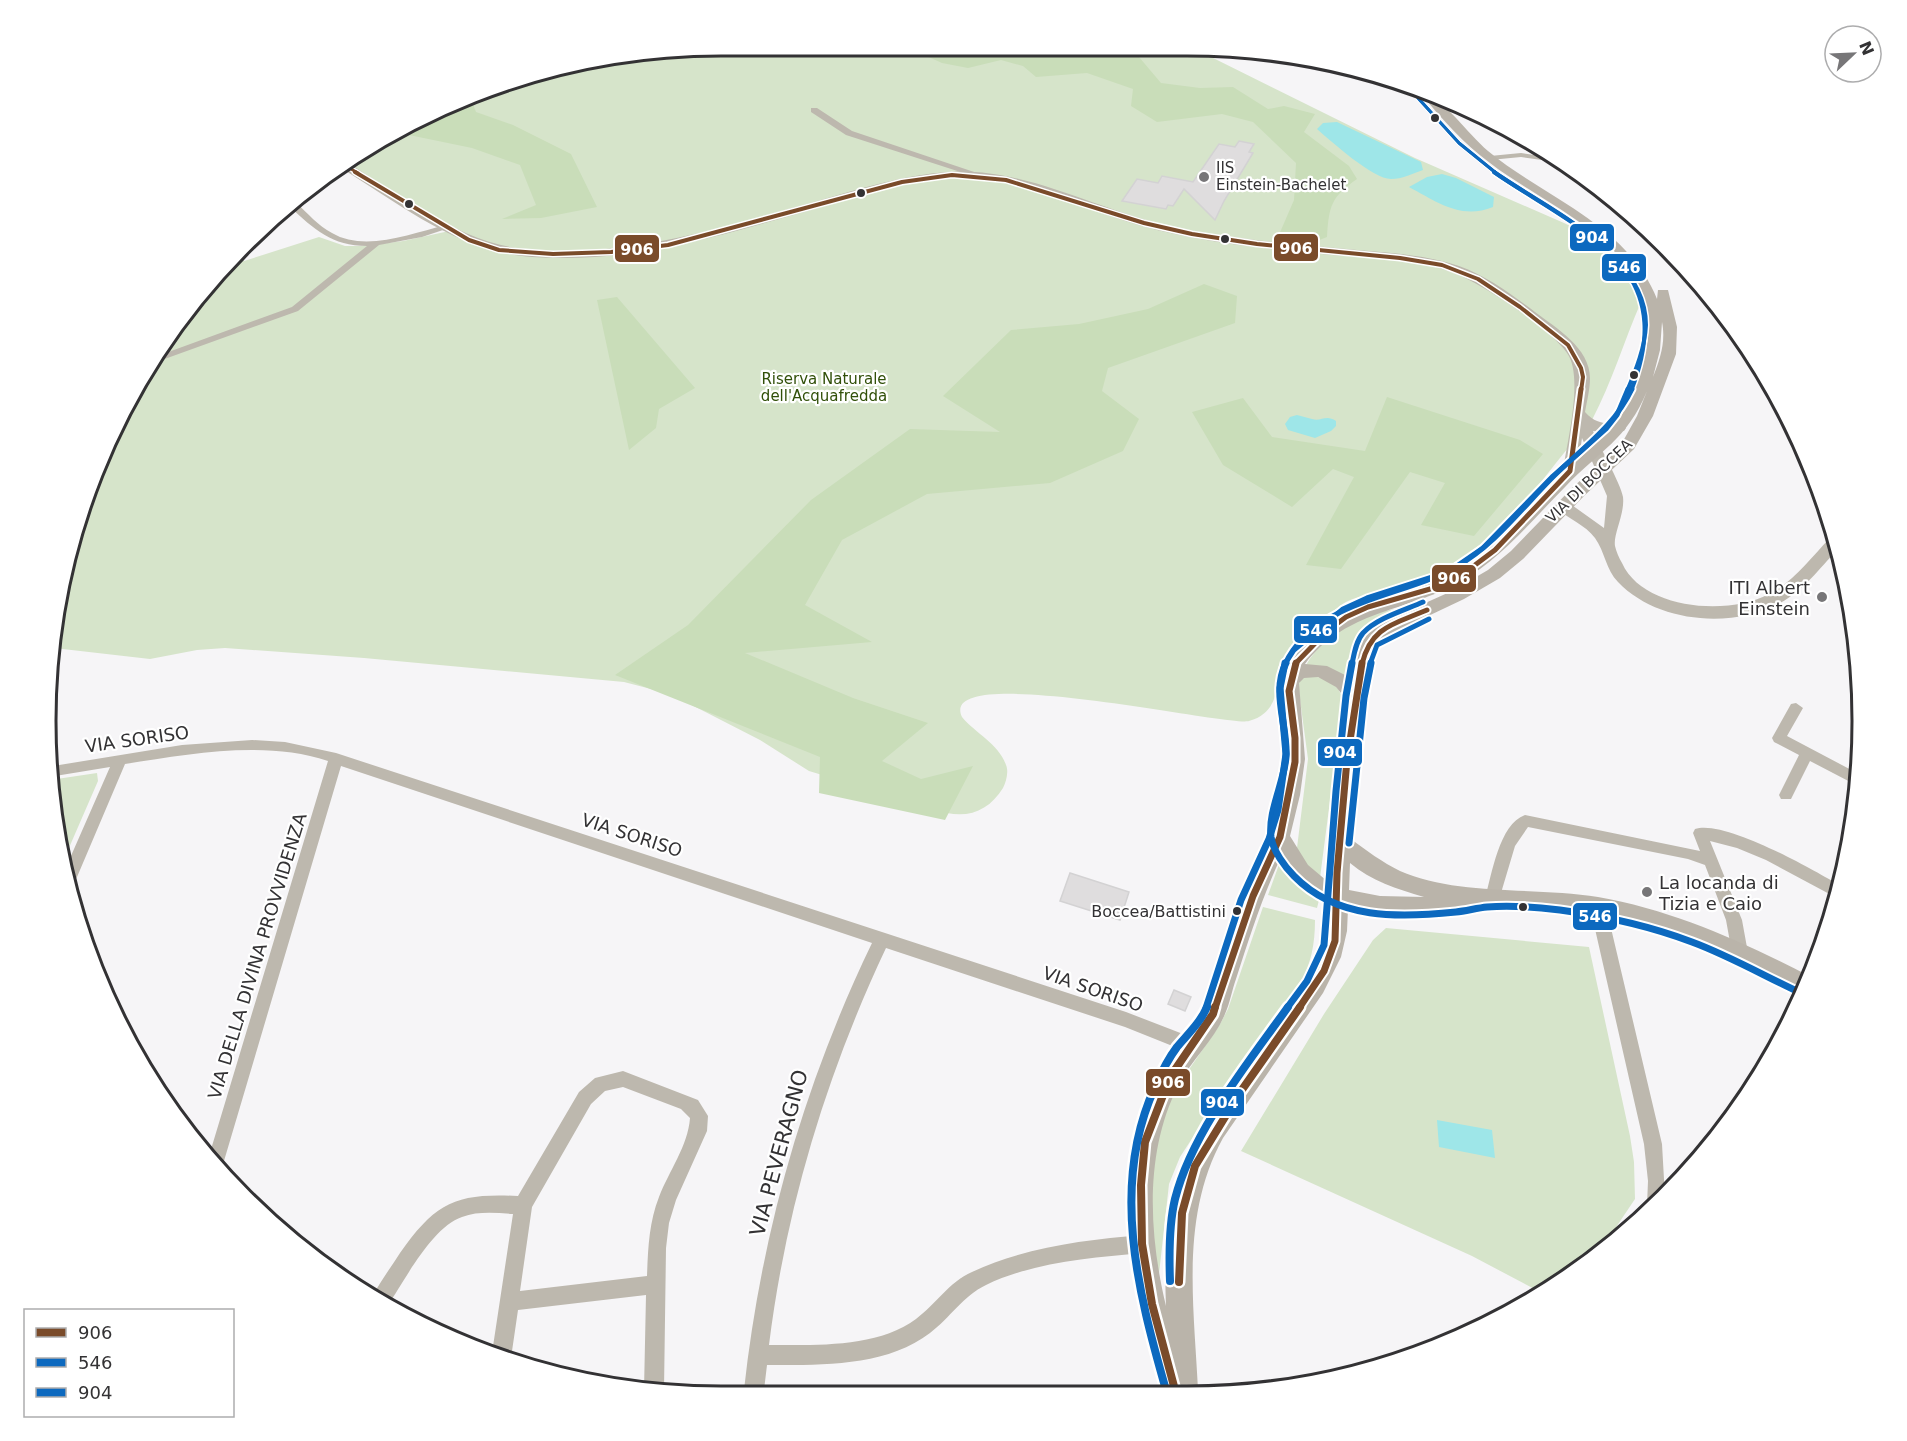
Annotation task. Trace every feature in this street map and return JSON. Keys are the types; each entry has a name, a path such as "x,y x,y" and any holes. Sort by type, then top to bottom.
{"main road":[{"name":"VIA DI BOCCEA","path":"1174,1386 1154,1316 1142,1244 1141,1185 1146,1142 1170,1077 1213,1014 1253,896 1280,837 1291,789 1295,755 1289,691 1295,664 1303,653 1346,617 1368,607 1428,591 1479,564 1570,471 1593,450 1611,438 1630,409 1653,351 1656,321 1646,281 1628,258 1599,232 1455,126 1436,104"},
{"name":"VIA DI BOCCEA","path":"1184,1386 1178,1261 1184,1202 1191,1176 1214,1129 1320,979 1335,938 1340,842 1355,697 1360,660 1366,645 1374,635 1464,592 1494,574 1517,555 1635,438 1667,360 1670,327 1660,286 1645,263 1622,240 1495,157 1453,111"},
{"path":"1291,676 1307,670 1326,672 1341,680 1355,697"},
{"path":"1280,837 1304,877 1336,895 1362,902 1393,906 1451,903 1488,898"},
{"path":"1340,842 1357,859 1383,875 1450,893 1598,907 1694,933 1798,982"}],"street":[{"path":"814,110 849,133 982,176 1029,186 1132,220 1177,231 1248,243 1421,261 1457,270 1495,290 1556,333 1578,359 1583,374 1570,471"},
{"path":"1495,157 1521,155 1540,158"},
{"path":"350,169 445,228 481,246 507,252 552,254 622,251 687,240 898,182 937,176 982,176"},
{"path":"297,208 336,239 355,243 378,242 445,228"},
{"path":"165,356 295,309 378,242"},
{"path":"1578,413 1595,428 1619,428"},
{"path":"1578,413 1616,502 1607,544"},
{"path":"1564,506 1587,521 1607,544 1617,571 1627,583 1639,592 1672,607 1708,612 1747,608 1774,599 1795,583 1829,549"},
{"path":"1796,708 1779,738 1849,776"},
{"path":"1775,743 1849,777"},
{"name":"VIA SORISO","path":"58,770 120,759 253,747 304,750 336,758 1126,1020 1190,1046"},
{"name":"VIA DELLA DIVINA PROVVIDENZA","path":"218,1155 336,758"},
{"path":"1786,795 1805,758"},
{"path":"72,869 120,759"},
{"path":"1488,898 1516,828 1526,821 1688,853 1711,861"},
{"path":"1740,953 1734,920 1700,833 1720,836 1760,848 1830,887"},
{"path":"1598,907 1653,1144 1657,1191"},
{"name":"VIA PEVERAGNO","path":"754,1386 783,1220 809,1118 842,1022 882,939"},
{"path":"503,1348 523,1204 579,1107 591,1091 601,1084 614,1080 629,1081 692,1106 699,1116 698,1131 662,1213 657,1248 654,1382"},
{"path":"385,1294 430,1230 446,1215 472,1206 523,1204"},
{"path":"758,1355 833,1353 895,1342 922,1327 965,1285 992,1273 1077,1251 1142,1244"},
{"path":"509,1302 656,1284"}],"green space":[{"name":"Riserva Naturale dell'Acquafredda","path":"720,55 1209,56 1415,158 1603,242 1627,265 1639,287 1641,302 1606,391 1592,420 1514,514 1484,544 1450,568 1411,584 1355,598 1344,603 1331,618 1292,653 1283,668 1272,703 1260,716 1249,721 1230,720 1036,695 993,694 966,701 962,717 998,751 1007,771 1005,783 998,795 986,806 972,813 947,813 809,771 760,740 682,700 624,682 364,658 225,648 197,650 150,659 60,649 68,591 78,548 106,466 124,426 168,351 193,316 242,259 244,261 319,237 345,246 364,246 403,241 454,230 353,167 426,124 466,106 548,78 591,68 634,61"},
{"path":"924,55 1127,55 1139,57 1161,83 1200,88 1233,87 1268,109 1284,106 1315,114 1304,132 1349,166 1357,179 1342,191 1333,203 1327,237 1304,246 1278,237 1294,200 1296,163 1253,122 1222,114 1157,122 1131,106 1133,89 1087,73 1036,77 1023,66 1001,60 968,68 942,63"},
{"path":"473,104 476,112 513,125 571,154 597,207 541,218 502,219 536,205 520,165 472,148 409,135 426,124"},
{"path":"1204,284 1237,296 1235,323 1108,368 1102,391 1139,419 1123,451 1050,483 927,494 842,540 805,605 872,642 745,653 853,698 928,723 882,761 921,779 973,766 945,820 819,793 820,757 615,675 688,625 811,500 910,429 1000,432 943,396 1011,330 1079,324 1148,309"},
{"path":"617,297 695,388 659,409 656,428 629,450 597,300"},
{"path":"1387,397 1520,440 1543,454 1474,536 1421,525 1445,483 1410,472 1341,569 1306,565 1354,477 1333,469 1292,507 1223,465 1192,412 1243,398 1272,437 1365,451"},
{"path":"1408,607 1373,626 1365,633 1352,652 1346,680 1329,668 1306,665 1325,642 1350,624 1379,613"},
{"path":"1303,675 1322,678 1333,683 1343,700 1320,878 1311,875 1297,848 1308,759 1298,685"},
{"path":"97,773 98,781 68,850 61,807 58,779"},
{"path":"1281,859 1300,886 1320,896 1317,908 1268,895"},
{"path":"1263,907 1315,920 1310,961 1300,985 1223,1091 1180,1157 1169,1184 1158,1283 1151,1234 1152,1155 1172,1094 1219,1026 1228,1009"},
{"path":"1386,928 1589,947 1630,1136 1634,1162 1635,1199 1616,1228 1591,1248 1532,1288 1472,1256 1241,1151 1324,1014 1373,940"}],"water":[{"path":"1337,122 1421,162 1423,170 1395,179 1374,173 1317,129 1323,123"},
{"path":"1442,174 1456,178 1494,197 1493,207 1470,211 1450,208 1409,187 1427,177"},
{"path":"1297,415 1315,420 1332,419 1336,421 1336,426 1331,431 1315,438 1288,430 1285,424 1290,417"},
{"path":"1437,1120 1492,1130 1495,1158 1439,1147"}],"building":[{"path":"1239,141 1254,144 1249,152 1253,153 1215,220 1184,189 1173,206 1168,205 1166,209 1122,201 1137,179 1158,183 1162,176 1193,182 1219,144 1235,147"},
{"path":"1070,873 1129,892 1120,920 1060,901"},
{"path":"1174,990 1191,997 1185,1011 1168,1004"}],"transit line":[{"name":"546","path":"1418,98 1477,159 1591,238 1627,270 1642,300 1646,325 1645,337 1629,387 1610,425 1553,476 1505,528 1483,548 1459,566 1437,577 1350,605 1321,625 1290,654 1281,680 1280,694 1286,752 1271,830 1274,846 1290,872 1306,888 1324,900 1344,908 1388,915 1459,912 1487,907 1543,908 1586,914 1670,934 1693,942 1794,990"},
{"name":"904","path":"1165,1386 1148,1326 1135,1260 1131,1194 1133,1160 1146,1108 1162,1070 1196,1025 1209,1001 1241,900 1269,839 1276,818 1286,754 1280,688 1285,663 1292,651 1310,633 1329,619 1370,600 1435,578 1456,567 1483,548 1558,472 1615,419 1631,391 1643,358 1647,325 1645,311 1636,286 1621,264 1580,227 1508,182 1477,159 1418,98"},
{"name":"906","path":"350,169 469,240 499,250 553,254 611,252 668,245 902,182 952,175 1006,180 1144,223 1192,234 1257,244 1400,258 1442,265 1478,279 1520,307 1568,345 1581,368 1583,377 1570,471 1495,550 1463,574 1437,587 1368,607 1346,617 1327,631 1295,664 1289,691 1295,738 1295,762 1280,837 1253,896 1213,1014 1170,1077 1145,1142 1141,1185 1142,1244 1152,1304 1174,1386"},
{"name":"904","path":"1170,1281 1169,1261 1175,1200 1192,1151 1246,1065 1307,981 1324,945 1336,791 1346,696 1355,649 1363,633 1375,624 1423,602"},
{"name":"906","path":"1179,1282 1178,1255 1182,1213 1195,1166 1245,1084 1318,982 1333,948 1347,760 1364,654 1371,639 1382,629 1427,610"},
{"name":"546","path":"1349,843 1364,698 1372,655 1377,645 1385,639 1429,619"}],"place":[{"name":"IIS Einstein-Bachelet","path":"1204,177"},
{"name":"ITI Albert Einstein","path":"1822,597"},
{"name":"La locanda di Tizia e Caio","path":"1647,892"},
{"name":"Boccea/Battistini","path":"1237,911"}]}
